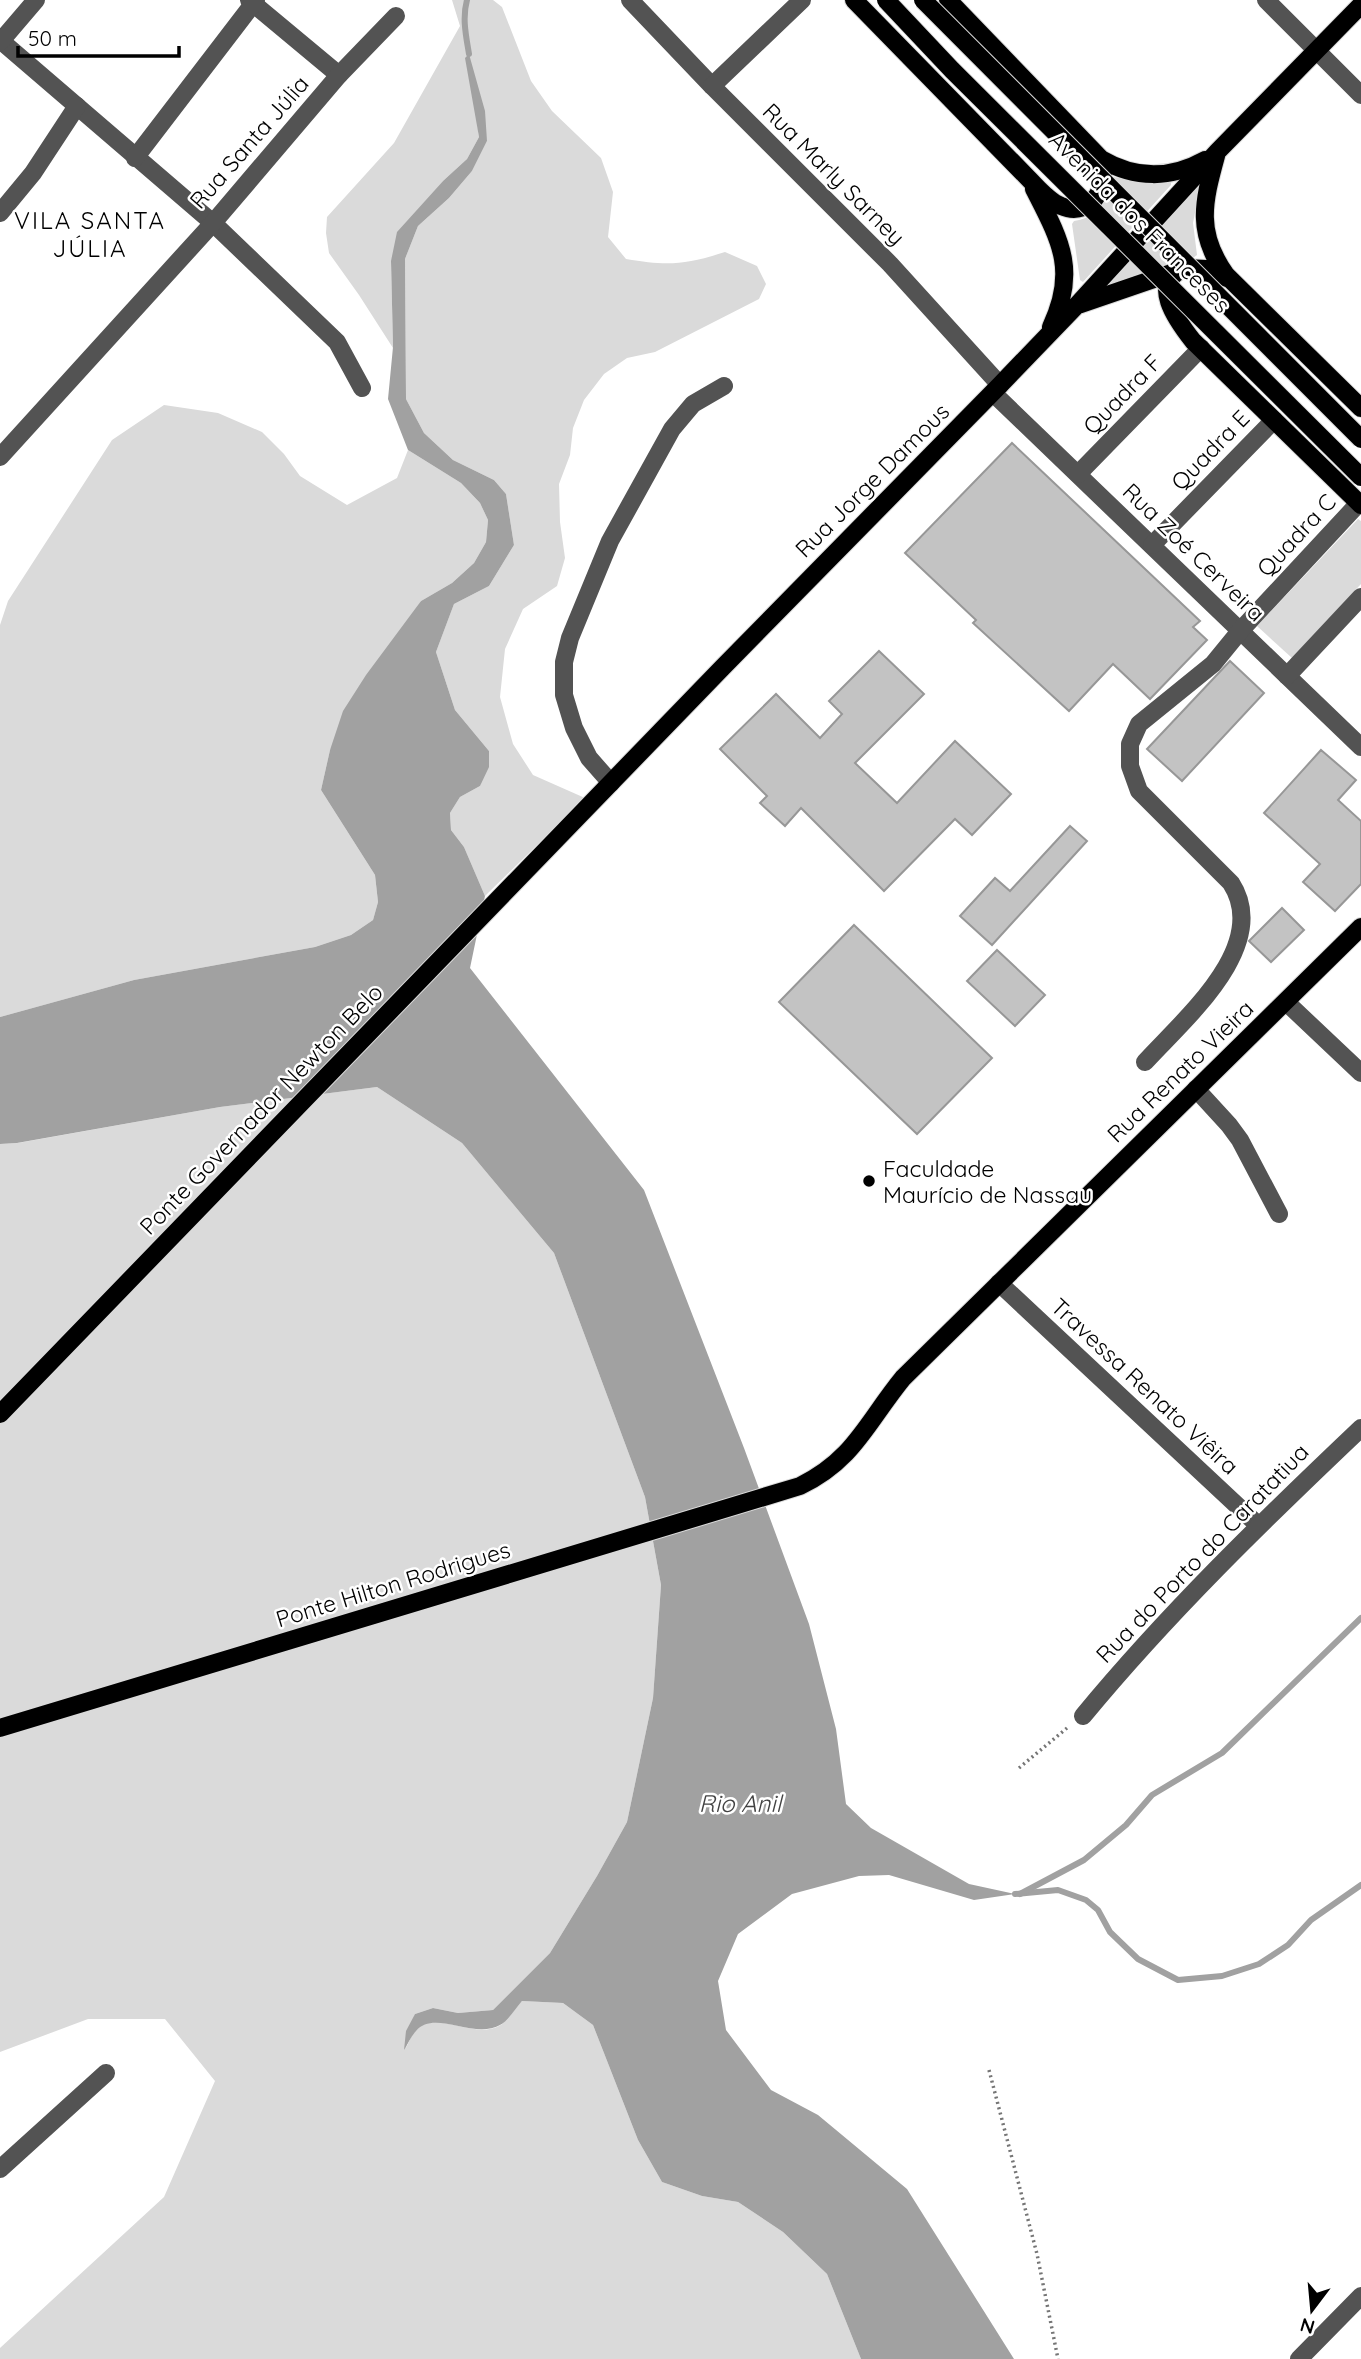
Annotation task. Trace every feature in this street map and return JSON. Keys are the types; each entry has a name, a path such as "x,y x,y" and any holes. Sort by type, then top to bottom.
{"main road":[{"path":"855,0 1056,204 1063,208 1079,208 1095,199 1103,184 1103,169 1096,155"},
{"name":"Avenida dos Franceses","path":"886,0 952,70 1361,477"},
{"name":"Avenida dos Franceses","path":"923,0 1361,439"},
{"path":"948,0 1096,155 1109,164 1126,171 1160,175 1180,172 1217,152"},
{"name":"Rua Jorge Damous","path":"558,838 997,389 1217,152 1361,5"},
{"path":"1217,152 1205,205 1205,232 1214,258 1236,284 1361,408"},
{"path":"1027,177 1059,240 1065,265 1062,299 1045,339"},
{"path":"1236,284 1214,271 1197,267 1186,268 1177,271 1171,279 1169,303 1179,323 1201,348 1360,504"},
{"path":"1077,305 1186,268"},
{"name":"Ponte Governador Newton Belo","path":"0,1414 558,838"},
{"name":"Rua Renato Vieira","path":"800,1486 822,1475 843,1458 903,1378 1361,927"},
{"name":"Ponte Hilton Rodrigues","path":"0,1728 800,1486"}],"street":[{"path":"36,0 1,41 213,223 337,342 362,388"},
{"name":"Rua Marly Sarney","path":"630,0 890,264 997,389"},
{"path":"712,86 802,0"},
{"path":"1266,0 1361,95"},
{"path":"135,158 253,1 339,75"},
{"name":"Rua Santa Júlia","path":"0,457 213,223 339,75 396,16"},
{"path":"0,213 33,173 77,106"},
{"name":"Quadra F","path":"1078,474 1201,348"},
{"path":"611,783 590,758 574,728 565,695 564,662 570,638 610,541 672,429 693,404 724,386"},
{"name":"Rua Zoé Cerveira","path":"997,389 1078,474 1361,747"},
{"name":"Quadra E","path":"1152,545 1274,420"},
{"name":"Quadra C","path":"1145,1062 1225,974 1240,933 1241,910 1239,895 1231,884 1139,792 1130,766 1130,744 1139,724 1213,664 1240,631 1360,504"},
{"path":"1287,676 1361,597"},
{"path":"1286,1002 1361,1073"},
{"path":"1196,1089 1240,1140 1279,1214"},
{"name":"Travessa Renato Viêira","path":"999,1283 1258,1525"},
{"name":"Rua do Porto do Caratatiua","path":"1083,1716 1128,1663 1258,1525 1361,1428"},
{"path":"0,2169 106,2073"},
{"path":"1305,2357 1361,2296"}],"path":[{"path":"1019,1768 1083,1716"},
{"path":"989,2070 1037,2254 1058,2359"}],"shaded area":[{"path":"452,0 493,0 502,7 531,81 552,111 601,158 613,192 608,237 626,259 676,263 725,252 757,266 766,284 759,299 655,352 627,358 604,374 584,400 573,428 570,455 559,484 565,558 557,586 523,609 505,649 500,697 513,744 533,775 585,798 485,896 464,847 451,830 450,813 460,797 480,786 489,751 455,710 436,652 454,604 489,586 514,545 506,494 494,480 453,460 424,433 406,399 405,259 418,226 449,198 472,171 487,141 475,106 479,137 467,159 444,180 391,261 393,348 329,253 326,233 327,217 394,143 460,26"},
{"path":"1113,177 1171,181 1171,185 1083,282 1080,280 1072,224 1097,211"},
{"path":"1201,181 1193,223 1197,255 1190,260 1168,264 1108,289 1104,285"},
{"path":"164,405 218,413 262,432 284,454 300,476 347,505 397,478 408,450 461,483 480,503 488,520 486,542 474,563 452,583 421,601 330,750 321,790 375,875 378,902 373,920 351,935 315,947 134,980 0,1017 0,625 8,601 112,440"},
{"path":"1358,519 1361,521 1361,584 1292,658 1257,626"},
{"path":"377,1087 462,1143 554,1253 645,1497 661,1585 653,1698 627,1822 550,1953 493,2010 458,2013 433,2008 415,2014 406,2048 415,2030 425,2024 435,2022 489,2029 502,2024 522,2001 563,2003 593,2025 638,2140 662,2182 702,2196 738,2202 783,2232 827,2274 861,2359 0,2359 0,2348 164,2197 215,2081 165,2019 88,2019 0,2052 0,1144 220,1107"}],"water":[{"name":"Rio Anil","path":"469,54 485,111 487,141 472,171 449,198 418,226 405,259 406,399 424,433 453,460 494,480 506,494 514,545 489,586 454,604 436,652 455,710 489,751 489,767 480,786 460,797 450,813 451,830 464,847 485,896 470,968 644,1190 809,1624 836,1729 846,1804 871,1828 969,1884 1015,1894 974,1900 889,1875 859,1876 792,1894 738,1934 718,1981 726,2030 771,2090 818,2115 907,2189 1014,2359 861,2359 827,2274 783,2232 738,2202 702,2196 662,2182 638,2140 593,2025 563,2003 522,2001 509,2018 490,2029 444,2023 424,2025 414,2033 404,2050 406,2031 415,2014 433,2008 458,2013 493,2010 550,1953 627,1822 653,1698 661,1585 645,1497 554,1253 462,1143 377,1087 220,1107 0,1144 0,1017 134,980 315,947 351,935 373,920 378,902 375,875 321,790 330,750 343,711 421,601 452,583 474,563 486,542 488,520 480,503 461,483 408,450 388,399 393,347 391,261 397,232 467,159 479,137 465,58"}],"building":[{"path":"1012,443 1200,621 1193,627 1207,640 1150,699 1113,664 1069,711 973,623 976,620 905,553"},
{"path":"879,651 924,694 855,763 897,803 955,741 1011,794 972,835 955,819 884,891 801,808 785,826 760,803 767,796 720,749 776,694 820,738 842,714 829,701"},
{"path":"1230,661 1264,693 1182,781 1147,749"},
{"path":"1321,750 1356,780 1338,800 1361,821 1361,884 1335,911 1303,882 1320,864 1264,813"},
{"path":"1070,826 1087,841 992,945 960,916 995,878 1010,891"},
{"path":"1282,908 1304,930 1271,962 1249,941"},
{"path":"854,925 992,1058 917,1134 779,1002"},
{"path":"997,950 1045,995 1015,1026 967,981"}],"waterway":[{"path":"467,0 465,20 469,54"},
{"path":"1020,1894 1084,1860 1126,1825 1152,1795 1222,1753 1361,1618"},
{"path":"1015,1894 1058,1890 1086,1900 1098,1910 1110,1932 1138,1959 1178,1980 1222,1976 1259,1964 1288,1945 1311,1920 1361,1885"}],"place":[{"name":"Faculdade Maurício de Nassau","path":"869,1181"}],"district":[{"name":"VILA SANTA JÚLIA","path":"90,234"}]}
